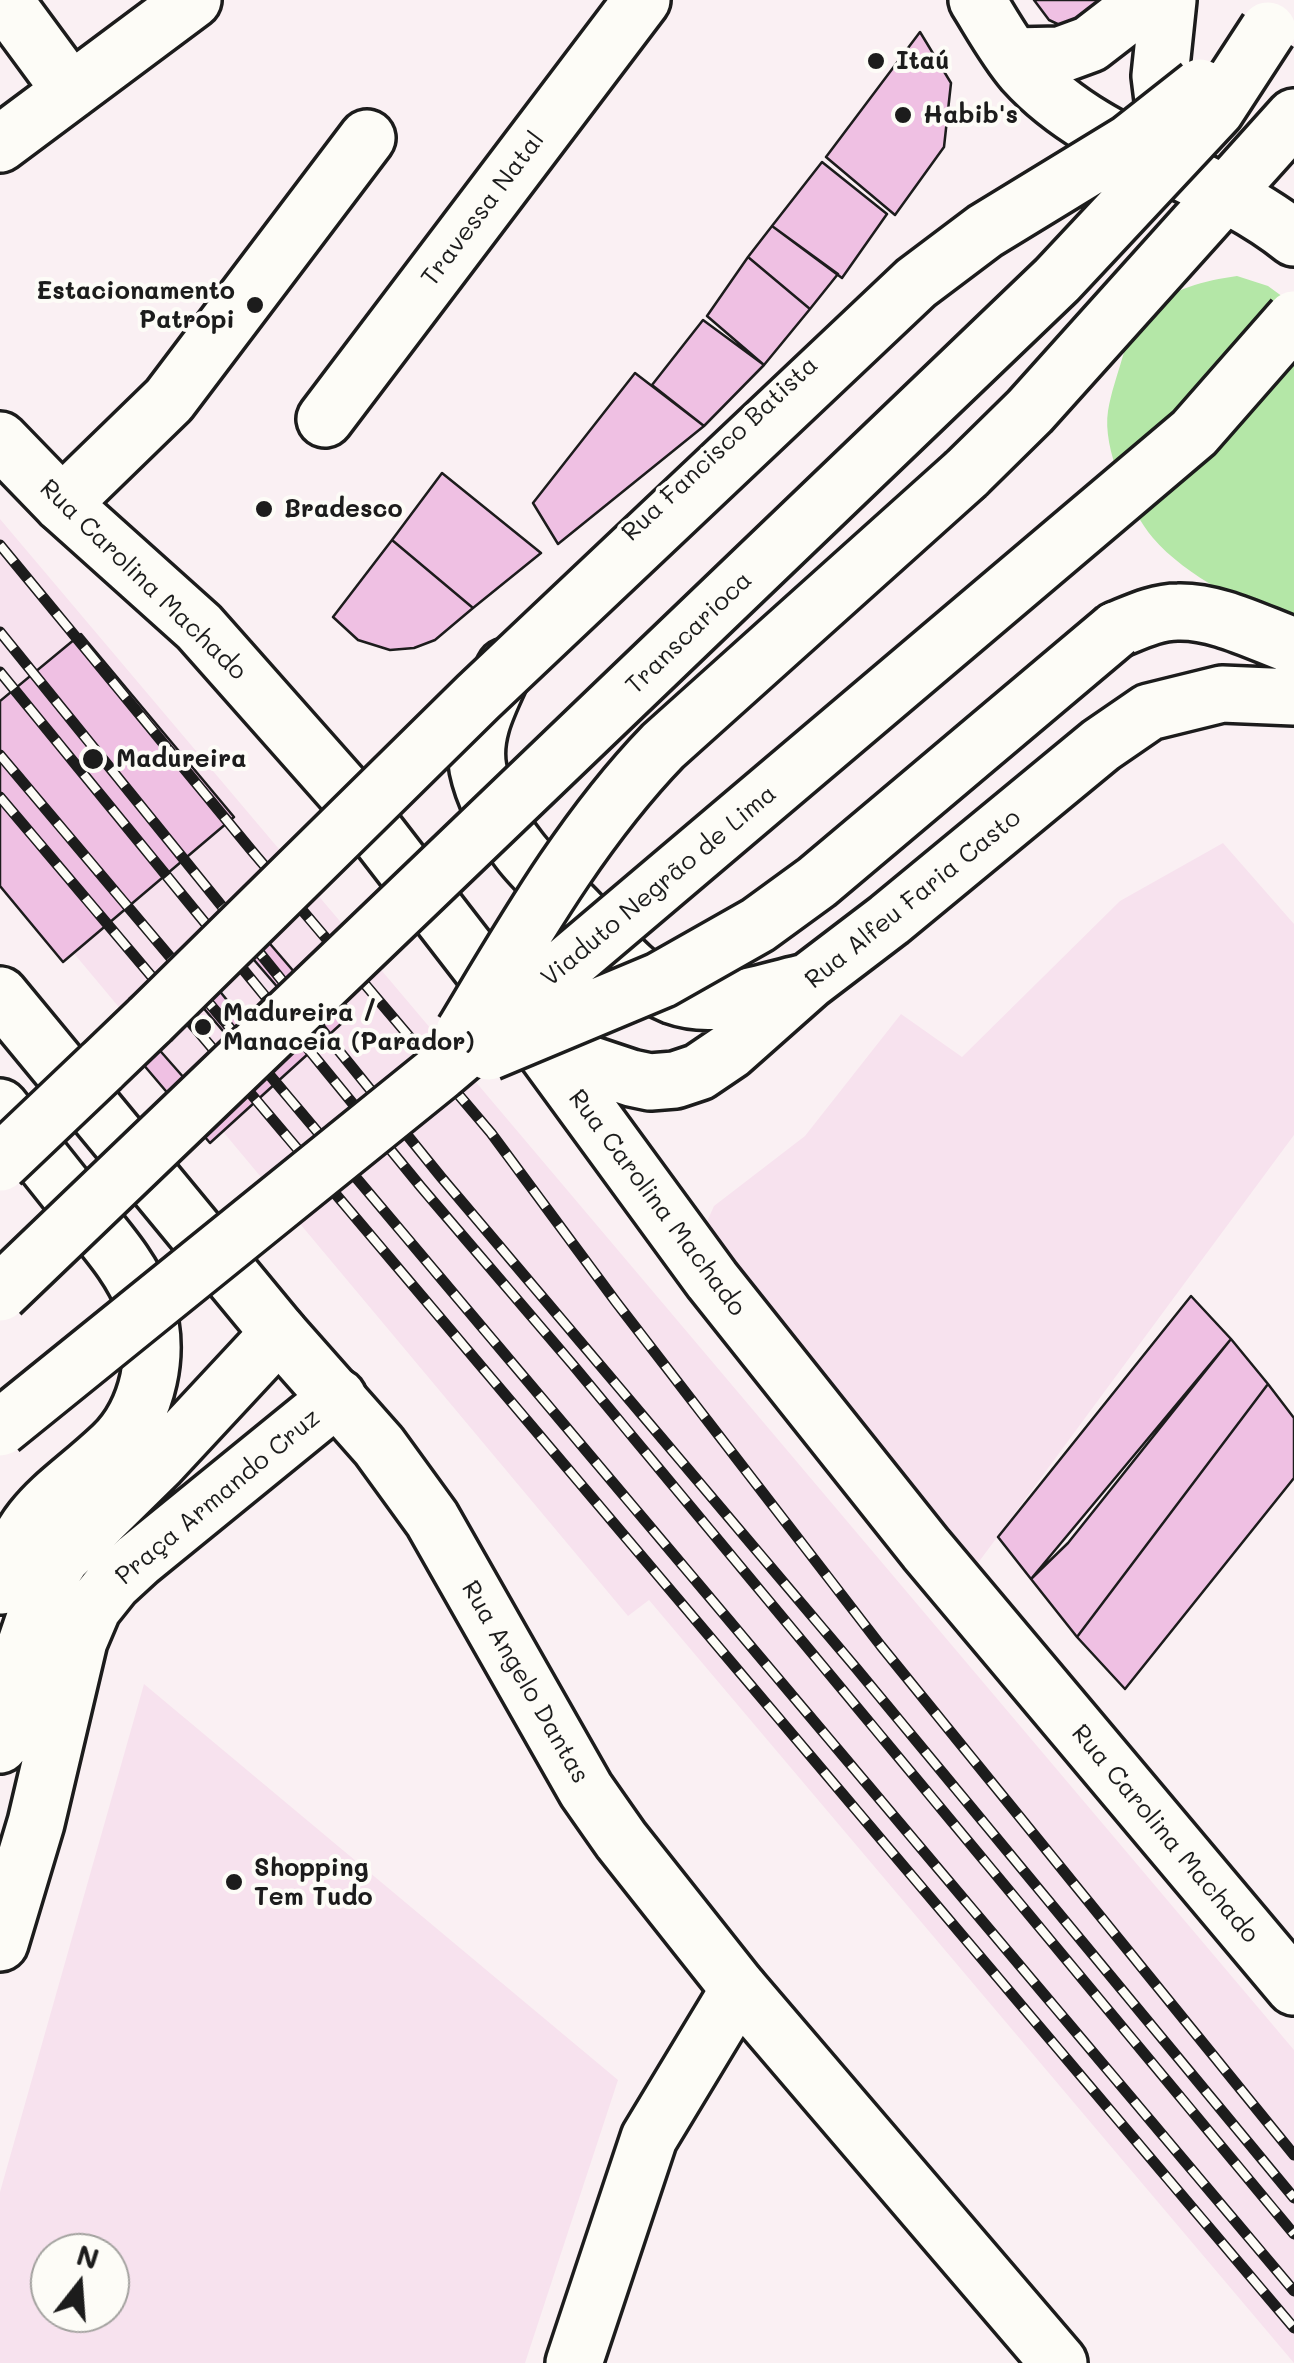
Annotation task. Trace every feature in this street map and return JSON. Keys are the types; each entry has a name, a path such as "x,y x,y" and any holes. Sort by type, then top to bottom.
{"main road":[{"path":"4,0 71,91"},
{"path":"0,144 193,0"},
{"name":"Travessa Natal","path":"324,419 642,0"},
{"path":"977,0 1013,56 1052,97 1120,142 1227,192 1294,238"},
{"path":"1013,56 1060,54 1090,44 1147,0"},
{"path":"1168,0 1160,76 1171,165"},
{"name":"Transcarioca","path":"0,1163 478,697 916,283 986,231 1129,144 1274,15"},
{"name":"Transcarioca","path":"0,1293 1057,280 1216,110 1274,15"},
{"path":"440,1072 550,888 624,787 1030,411 1294,118"},
{"path":"62,504 169,400 367,138"},
{"name":"Rua Fancisco Batista","path":"346,793 943,241 983,209 1120,142"},
{"name":"Viaduto Negrão de Lima","path":"0,1428 440,1072 1194,432 1294,319"},
{"name":"Rua Carolina Machado","path":"0,440 62,504 200,627 346,793 536,1038 676,1233 926,1550 1294,1987"},
{"path":"440,1072 662,980 758,924 817,882 1116,630 1148,616 1180,612 1222,620 1294,646"},
{"path":"518,636 480,728 476,751 486,794 520,852 642,979 676,996 702,1001 730,1000 810,981"},
{"name":"Rua Alfeu Faria Casto","path":"536,1038 589,1064 650,1082 675,1080 699,1072 1101,746 1149,712 1222,694 1294,698"},
{"name":"Rua Angelo Dantas","path":"0,995 279,1333 338,1398 432,1518 586,1790 739,1989 1059,2363"},
{"path":"0,1107 128,1272 145,1305 152,1342 146,1390 129,1427 105,1454 32,1518 12,1551 0,1586"},
{"path":"0,1745 24,1648 48,1579 62,1557 159,1462 279,1333"},
{"name":"Praça Armando Cruz","path":"0,1944 36,1822 69,1673 93,1608 138,1560 338,1398"},
{"path":"574,2363 649,2138 739,1989"}],"shaded area":[{"path":"0,519 1294,2050 1294,2363 649,1600 628,1616 0,865"},
{"path":"1223,843 1294,924 1294,1135 978,1563 875,1470 695,1248 714,1206 805,1136 901,1014 962,1057 1120,901"},
{"name":"Shopping Tem Tudo","path":"144,1684 618,2080 525,2363 0,2363 0,2192"}],"green space":[{"path":"1237,276 1268,286 1294,305 1294,628 1219,589 1166,552 1135,511 1119,478 1109,442 1112,391 1129,340 1143,316 1178,291"}],"building":[{"path":"1034,0 1103,0 1077,22 1064,27 1049,20"},
{"name":"Habib's","path":"920,32 951,83 944,147 895,215 826,157"},
{"path":"822,162 887,214 842,278 772,226"},
{"path":"772,226 838,274 810,309 748,257"},
{"path":"748,257 810,309 764,365 707,316"},
{"path":"703,320 764,365 704,426 652,385"},
{"path":"635,373 704,426 558,544 533,503"},
{"path":"442,473 541,553 473,608 392,540"},
{"path":"392,540 473,608 435,640 414,648 390,650 358,640 333,617"},
{"name":"Madureira","path":"81,634 234,817 63,962 0,886 0,701"},
{"path":"265,938 320,1002 334,991 353,1013 210,1143 131,1050 148,1037 207,1104 251,1064 195,998 214,984 255,1035 292,1004 248,953"},
{"path":"1191,1296 1231,1339 1031,1579 998,1537"},
{"path":"1231,1339 1268,1384 1077,1637 1031,1579 1068,1543"},
{"path":"1268,1384 1294,1418 1294,1478 1125,1689 1077,1637"}],"railway":[{"path":"0,545 491,1133 881,1646 1294,2155"},
{"path":"0,632 441,1177 856,1668 1294,2198"},
{"path":"0,672 421,1187 1294,2234"},
{"path":"0,755 1294,2291"},
{"path":"0,797 1294,2328"}],"place":[{"name":"Itaú","path":"876,61"},
{"name":"Habib's","path":"903,115"},
{"name":"Estacionamento Patropi","path":"255,305"},
{"name":"Bradesco","path":"264,509"},
{"name":"Madureira","path":"93,759"},
{"name":"Madureira / Manaceia (Parador)","path":"203,1027"},
{"name":"Shopping Tem Tudo","path":"234,1882"}]}
